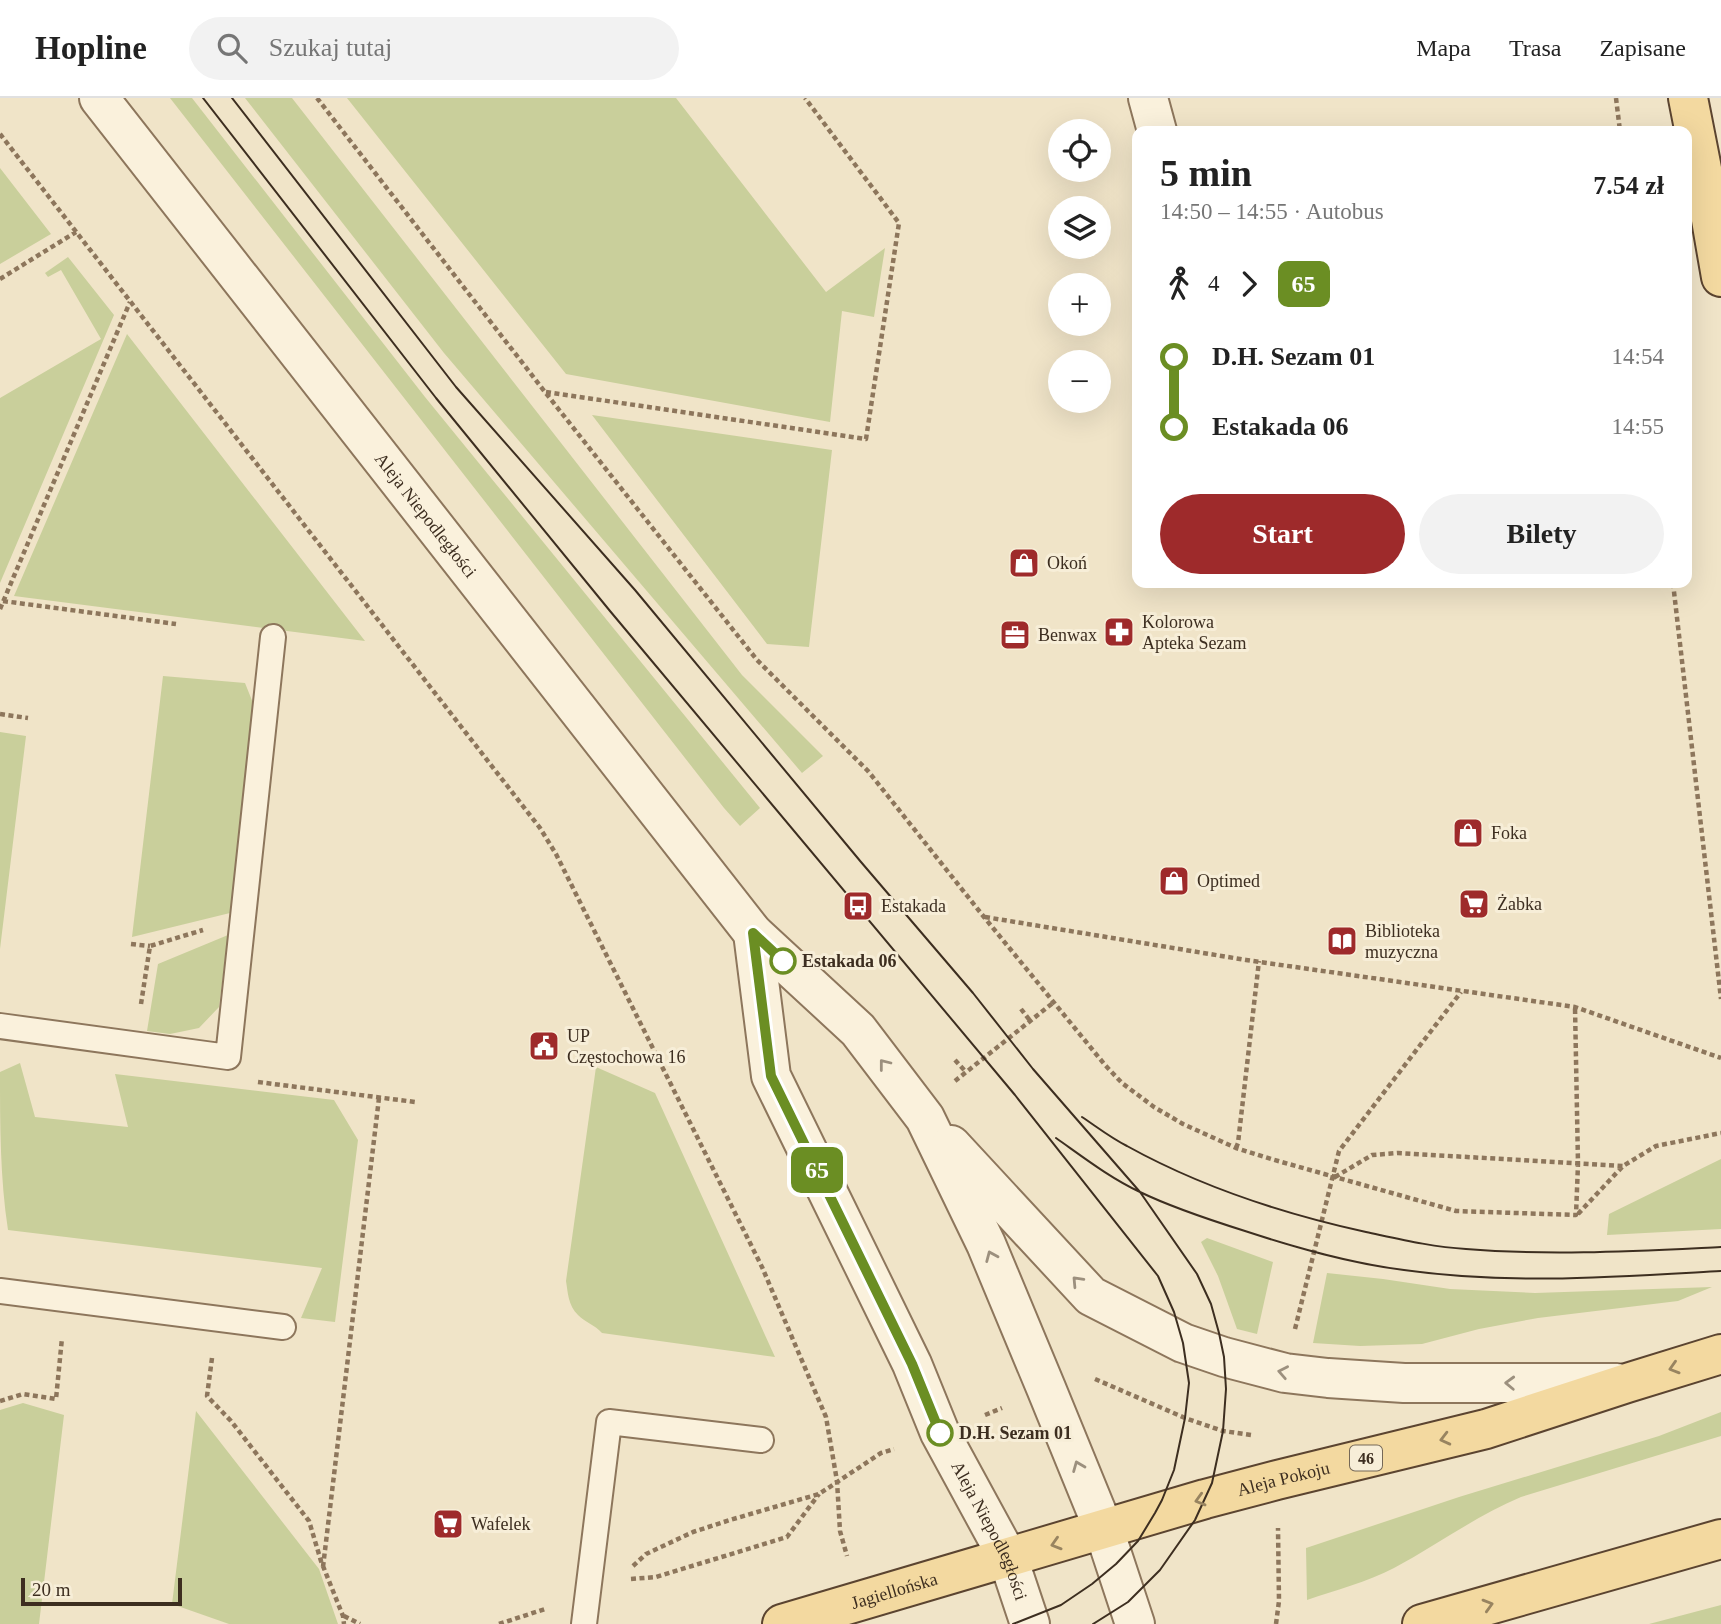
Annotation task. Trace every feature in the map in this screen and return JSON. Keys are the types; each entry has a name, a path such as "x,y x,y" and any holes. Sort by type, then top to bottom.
{"main road":[{"path":"1688,98 1721,277"},
{"name":"Aleja Pokoju","path":"1008,1558 1229,1492 1486,1429 1721,1354"},
{"path":"1422,1624 1721,1539"},
{"name":"Jagiellońska","path":"782,1624 1008,1558"}],"street":[{"name":"Aleja Niepodległości","path":"99,98 753,933 858,1030 925,1118 986,1244 1104,1530 1135,1624"},
{"path":"1148,98 1156,126"},
{"name":"Aleja Niepodległości","path":"753,933 771,1076 912,1364 940,1433 1008,1558 1030,1624"},
{"path":"925,1118 1091,1296 1183,1343 1285,1373 1328,1378 1404,1383 1627,1383"}],"lane":[{"path":"0,1026 228,1057 273,637"},
{"path":"0,1291 283,1327"},
{"path":"584,1624 609,1422 761,1440"}],"path":[{"path":"317,98 757,660 868,771 984,917 1122,1083 1154,1107 1183,1124 1236,1148 1456,1211 1576,1215 1623,1166 1656,1146 1721,1133"},
{"path":"545,392 866,439 899,223 805,98"},
{"path":"1616,98 1619,126"},
{"path":"0,134 540,828 556,854 762,1268 826,1417 837,1481 840,1531"},
{"path":"0,279 76,232"},
{"path":"0,609 131,301"},
{"path":"1674,588 1721,999"},
{"path":"3,601 176,624"},
{"path":"0,714 28,718"},
{"path":"984,917 1462,992 1575,1007 1721,1058"},
{"path":"131,944 150,946 242,918"},
{"path":"140,1011 150,946"},
{"path":"1236,1148 1259,961"},
{"path":"1292,1342 1339,1151 1462,992"},
{"path":"964,1091 955,1081 1054,1002"},
{"path":"1575,1007 1578,1164 1576,1215"},
{"path":"1021,1009 1031,1022"},
{"path":"955,1060 966,1072"},
{"path":"323,1567 379,1098"},
{"path":"1334,1177 1372,1155 1398,1153 1623,1166"},
{"path":"216,1319 207,1396 231,1422 309,1521 344,1624"},
{"path":"0,1401 23,1394 56,1399 63,1335"},
{"path":"1090,1377 1185,1418 1223,1431 1255,1435"},
{"path":"630,1579 656,1577 787,1537 819,1494 881,1453"},
{"path":"627,1572 646,1555 693,1532 819,1494"},
{"path":"1276,1624 1279,1554"},
{"path":"499,1624 548,1608"},
{"path":"343,1616 360,1624"}],"green space":[{"path":"170,98 192,98 425,397 760,808 740,826 724,808"},
{"path":"245,98 292,98 742,675 823,756 802,773 444,353"},
{"path":"347,98 676,98 826,292 885,248 874,317 842,311 830,422 566,374"},
{"path":"0,168 51,234 0,264"},
{"path":"68,257 114,315 0,583 0,398 101,339 61,270 48,277 45,273"},
{"path":"127,334 365,641 14,596"},
{"path":"592,415 832,450 809,647 767,644"},
{"path":"163,676 245,683 255,708 230,913 132,937"},
{"path":"0,732 26,736 0,949"},
{"path":"228,935 219,1007 199,1028 170,1034 147,1031 158,964"},
{"path":"20,1063 35,1117 128,1127 115,1074 334,1100 358,1140 335,1322 301,1318 322,1268 8,1230 2,1171 0,1072"},
{"path":"596,1067 655,1093 775,1357 602,1333 572,1307 566,1281"},
{"path":"1721,1159 1721,1229 1607,1235 1609,1214"},
{"path":"1207,1238 1273,1262 1257,1334 1237,1329 1218,1276 1201,1242"},
{"path":"1327,1273 1450,1289 1535,1293 1712,1287 1678,1301 1538,1318 1479,1329 1422,1344 1360,1346 1313,1343"},
{"path":"23,1403 64,1415 39,1624 0,1624 0,1410"},
{"path":"196,1411 319,1569 338,1624 229,1624 172,1604"},
{"path":"1721,1412 1721,1436 1521,1497 1384,1573 1307,1600 1306,1548 1459,1497 1659,1436"},
{"path":"1721,1605 1721,1624 1649,1624"}],"tram line":[{"path":"203,98 436,398 610,611 1015,1095 1158,1276 1174,1312 1183,1343 1189,1383 1174,1470 1162,1500 1138,1541 1092,1584 1061,1605 1013,1624"},
{"path":"232,98 456,387 635,590 973,993 1033,1069 1140,1192 1197,1274 1211,1304 1224,1357 1226,1389 1223,1431 1212,1483 1195,1520 1160,1570 1128,1602 1093,1624"},
{"path":"1082,1117 1155,1161 1244,1198 1304,1217 1403,1240 1453,1248 1530,1252 1721,1247"},
{"path":"1056,1138 1118,1180 1165,1203 1284,1243 1363,1263 1443,1275 1522,1278 1721,1271"}],"bus line":[{"name":"65","path":"783,961 753,933 771,1076 912,1364 940,1433"}],"place":[{"name":"Okoń","path":"1024,563"},
{"name":"Kolorowa Apteka Sezam","path":"1119,632"},
{"name":"Benwax","path":"1015,635"},
{"name":"Foka","path":"1468,833"},
{"name":"Optimed","path":"1174,881"},
{"name":"Żabka","path":"1474,904"},
{"name":"Estakada","path":"858,906"},
{"name":"Biblioteka muzyczna","path":"1342,941"},
{"name":"Estakada 06","path":"783,961"},
{"name":"UP Częstochowa 16","path":"544,1046"},
{"name":"D.H. Sezam 01","path":"940,1433"},
{"name":"Wafelek","path":"448,1524"}]}
